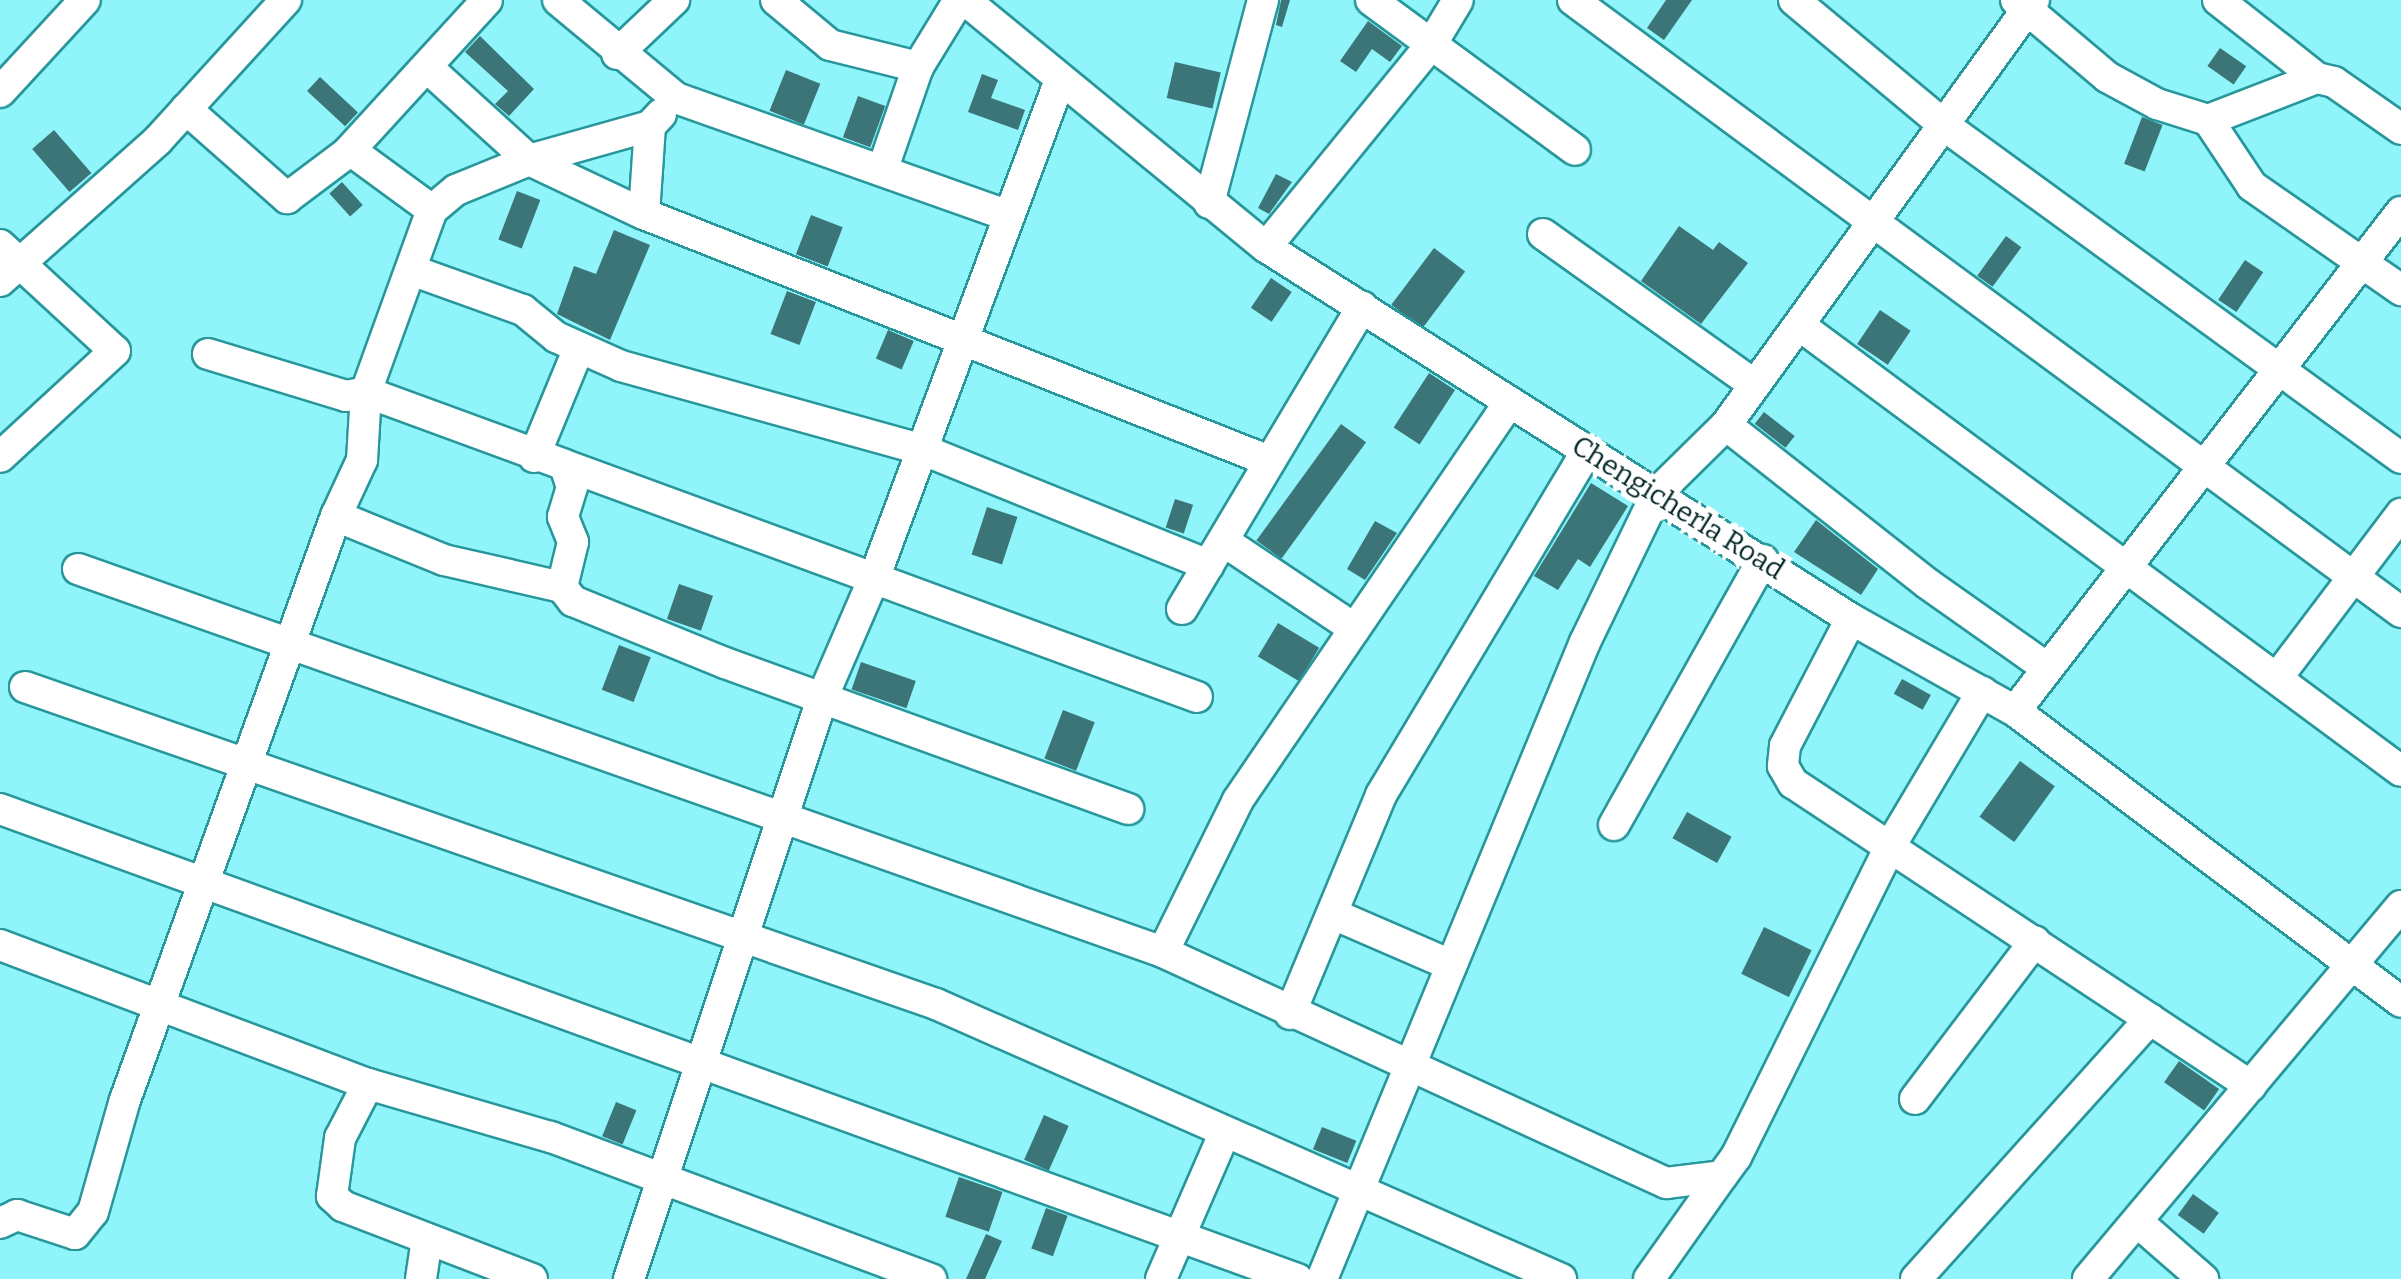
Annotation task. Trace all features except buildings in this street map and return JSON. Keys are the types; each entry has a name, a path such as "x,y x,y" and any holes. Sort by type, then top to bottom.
{"street":[{"path":"0,92 85,0"},
{"path":"0,457 115,351 6,262 87,206 186,109 286,0"},
{"path":"186,109 287,198 350,150 429,69 486,0"},
{"path":"558,0 617,54 676,98 1006,214"},
{"path":"617,54 674,0"},
{"path":"776,0 830,45 918,67"},
{"path":"883,168 918,67 962,0"},
{"name":"Chengicherla Road","path":"962,0 1266,247 1763,560 1850,619 2015,710 2401,1002"},
{"path":"1209,204 1263,0"},
{"path":"1372,0 1574,150"},
{"path":"1266,247 1431,45 1458,0"},
{"path":"1573,0 2204,462 2401,612"},
{"path":"1794,0 1945,126 2401,458"},
{"path":"2218,0 2317,78 2334,82 2401,128"},
{"path":"1322,1279 1585,642 1657,493 1726,425 1945,126 2026,3 2130,93 2208,120 2252,186 2401,290"},
{"path":"429,69 529,160 644,214 1269,462"},
{"path":"2208,120 2317,78"},
{"path":"628,1279 823,696 875,576 959,340 1060,80"},
{"path":"0,1223 17,1215 59,1232 85,1229 336,516 362,460 366,392 432,210 456,190 529,160 650,126 676,98"},
{"path":"644,214 650,126"},
{"path":"350,150 432,210"},
{"path":"2015,710 2276,366 2365,262 2401,212"},
{"path":"1542,234 1756,385"},
{"path":"411,270 524,310 579,348 621,366 921,449 1216,554 1355,629"},
{"path":"1182,609 1362,307"},
{"path":"1799,325 2401,770"},
{"path":"534,457 579,348"},
{"path":"208,354 346,396 366,392 566,469 875,576 1198,697"},
{"path":"1163,952 1238,800 1508,402"},
{"path":"1726,425 1928,584 2047,668"},
{"path":"1290,1014 1382,795 1586,452"},
{"path":"562,587 573,542 563,517 572,488 566,469"},
{"path":"2277,678 2401,514"},
{"path":"336,516 444,560 562,587 573,601 652,635 1128,809"},
{"path":"1614,824 1763,560"},
{"path":"78,569 1163,952 1290,1014 1414,1062 1666,1183 1722,1176"},
{"path":"1850,619 1785,746 1782,766 1793,783 1892,843 2251,1086"},
{"path":"25,687 1012,1034 1224,1134 1561,1279"},
{"path":"1650,1279 1722,1176 1892,843 1982,692"},
{"path":"0,809 1298,1279"},
{"path":"2088,1279 2140,1224 2251,1086 2357,966 2401,906"},
{"path":"1334,914 1452,965"},
{"path":"1915,1099 2036,941"},
{"path":"0,945 368,1084 551,1137 930,1279"},
{"path":"1916,1279 2150,1019"},
{"path":"368,1084 340,1138 332,1196 427,1239 532,1279"},
{"path":"1162,1279 1224,1134"},
{"path":"2140,1224 2202,1279"},
{"path":"421,1279 427,1239"}]}
